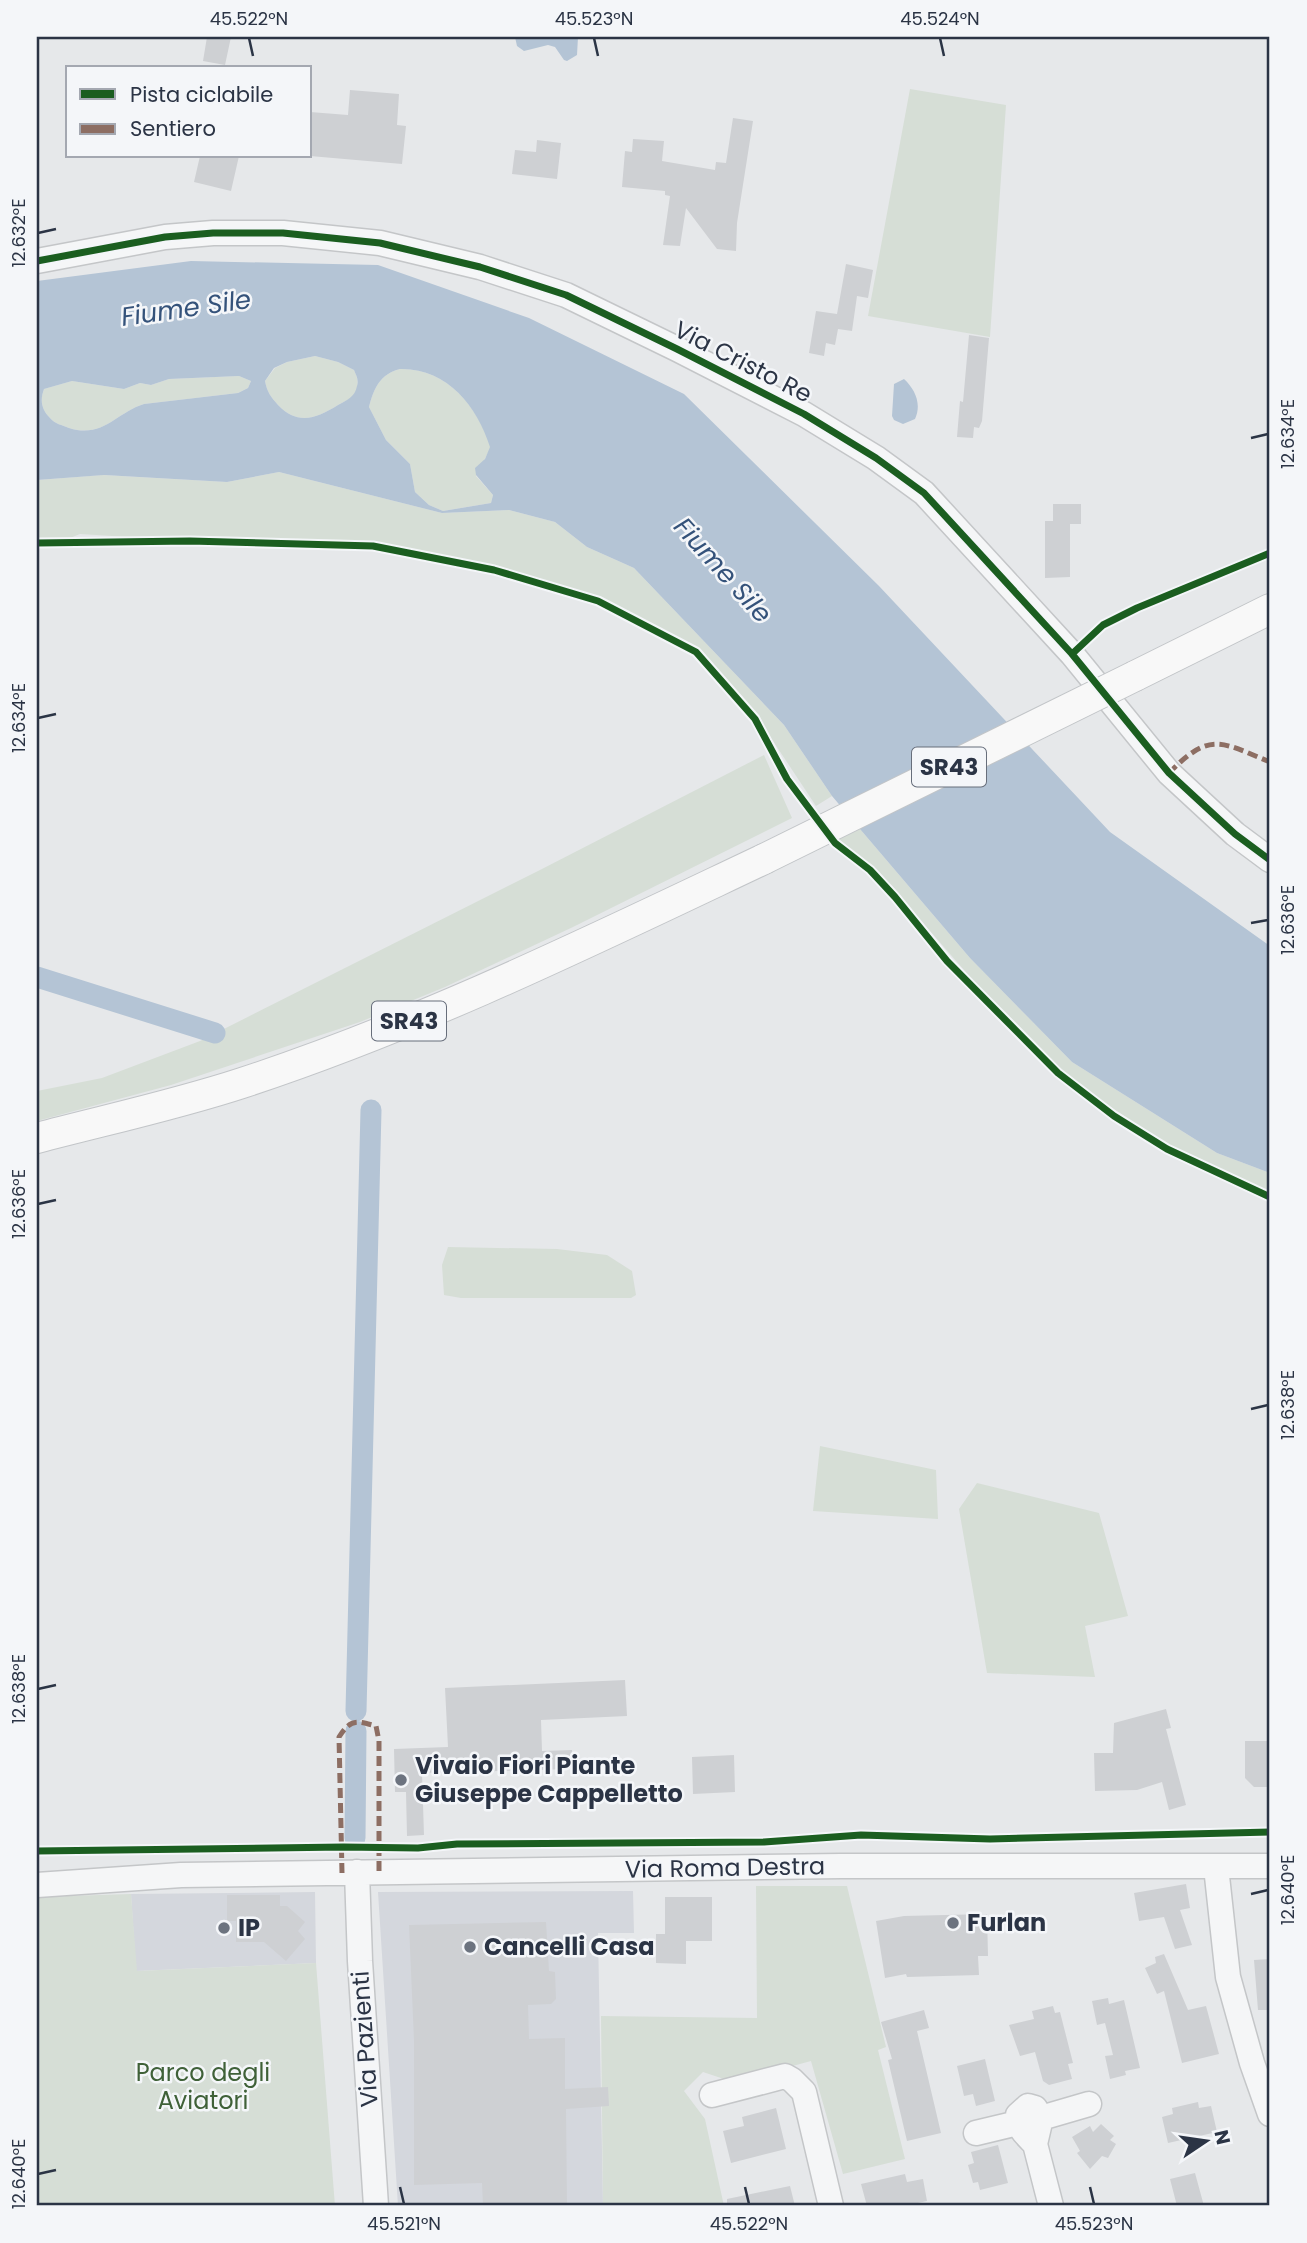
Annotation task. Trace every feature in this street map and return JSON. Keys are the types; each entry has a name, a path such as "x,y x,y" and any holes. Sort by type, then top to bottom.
{"main road":[{"name":"SR43","path":"37,1138 240,1084 384,1032 558,956 764,859 1270,609"}],"street":[{"name":"Via Cristo Re","path":"37,261 165,237 213,233 283,233 380,243 480,267 566,295 665,343 804,414 876,458 924,493 1072,654 1169,773 1235,834 1270,860"},
{"name":"Via Roma Destra","path":"37,1885 181,1875 357,1872 841,1866 1270,1866"},
{"path":"1216,1867 1228,1977 1254,2034 1270,2114"},
{"name":"Via Roma Destra","path":"37,1868 181,1875"},
{"name":"Via Pazienti","path":"357,1872 376,2206"},
{"path":"712,2095 785,2076 799,2086 804,2092 831,2206"},
{"path":"976,2133 1089,2104"},
{"path":"1029,2121 1051,2206"}],"shaded area":[{"path":"633,1891 634,1933 598,1933 603,2206 398,2206 378,1892"},
{"name":"IP","path":"315,1892 316,1963 136,1971 131,1894"}],"green space":[{"path":"910,89 1006,105 990,337 868,316"},
{"path":"315,356 338,362 354,370 357,390 350,399 323,413 308,418 293,416 285,412 273,399 265,381 275,368 287,362"},
{"path":"400,369 417,370 446,382 458,392 477,417 491,447 476,476 493,495 491,503 443,511 429,505 415,492 410,464 386,440 369,407 383,378"},
{"path":"239,376 251,381 248,388 238,393 144,404 91,430 69,428 56,423 47,415 42,404 44,389 72,381 124,389 140,383 151,385 169,379"},
{"path":"279,472 442,513 509,510 555,522 587,547 634,568 784,725 832,796 816,806 773,741 727,684 690,645 598,601 545,583 445,558 373,546 209,542 80,534 55,544 37,543 37,480 103,475 227,482"},
{"path":"764,755 792,818 573,927 445,987 360,1022 171,1085 37,1121 37,1091 102,1078 200,1041"},
{"path":"860,829 970,958 1072,1062 1217,1153 1270,1173 1270,1192 1159,1140 1079,1085 1047,1057 990,1000 877,870 849,850 839,839"},
{"path":"448,1247 557,1249 607,1255 632,1271 636,1295 631,1298 461,1298 444,1295 442,1265"},
{"path":"820,1446 936,1470 938,1519 813,1511"},
{"path":"977,1483 1099,1513 1128,1616 1085,1626 1095,1677 987,1673 959,1509"},
{"path":"756,1886 847,1886 886,2047 878,2050 905,2159 843,2174 811,2061 733,2082 703,2072 684,2091 705,2119 724,2206 603,2206 601,2016 757,2018"},
{"name":"Parco degli Aviatori","path":"131,1894 137,1971 316,1963 335,2206 37,2206 37,1897"}],"water":[{"path":"515,37 578,37 577,55 564,60 555,47 548,45 524,51 517,46"},
{"name":"Fiume Sile","path":"191,261 378,265 529,318 684,394 879,586 1110,832 1270,946 1270,1173 1217,1153 1072,1062 970,958 832,796 784,725 634,568 587,547 555,522 509,510 442,513 279,472 227,482 104,475 37,480 37,281","holes":["315,356 338,362 354,370 358,384 356,390 347,400 323,413 308,418 293,416 285,412 273,399 265,381 274,368 287,362","417,370 432,375 446,382 468,404 490,447 485,459 475,468 476,475 493,495 491,503 443,511 429,505 415,492 410,464 386,440 369,407 379,383 393,371","239,376 251,381 248,388 238,393 144,404 91,430 69,428 56,423 47,415 42,404 44,389 72,381 124,389 140,383 151,385 169,379"]},
{"path":"904,379 914,392 918,408 915,419 903,424 892,416 894,384"}],"building":[{"path":"207,37 231,37 225,65 203,61"},
{"path":"350,90 399,94 397,125 406,126 402,164 312,156 312,112 348,115"},
{"path":"733,118 753,121 737,223 736,251 717,249 686,208 680,246 663,245 670,196 665,195 665,191 622,187 625,151 632,152 633,139 664,141 662,161 715,170 716,162 726,163"},
{"path":"537,140 561,143 557,179 512,174 515,150 536,152"},
{"path":"200,158 239,158 231,191 194,182"},
{"path":"846,264 873,270 868,298 857,296 852,331 838,329 835,345 826,343 824,356 809,353 816,311 837,314"},
{"path":"969,335 989,338 982,421 979,428 974,427 973,438 957,437"},
{"path":"1053,504 1081,504 1081,524 1070,524 1070,577 1045,578 1045,521 1053,521"},
{"path":"625,1680 627,1716 541,1720 542,1751 572,1750 573,1769 422,1773 424,1835 407,1836 406,1792 395,1792 394,1749 448,1747 445,1688"},
{"path":"1166,1709 1171,1728 1166,1729 1186,1805 1169,1810 1162,1782 1137,1790 1095,1791 1094,1753 1113,1753 1114,1723"},
{"path":"1245,1741 1270,1741 1270,1787 1254,1787 1245,1778"},
{"path":"734,1755 735,1792 693,1794 692,1757"},
{"path":"1186,1884 1190,1908 1180,1910 1192,1945 1175,1949 1164,1917 1139,1921 1134,1893"},
{"path":"227,1895 280,1895 280,1906 287,1906 305,1922 298,1931 305,1939 286,1961 264,1942 236,1942 236,1921 227,1921"},
{"path":"665,1897 712,1897 712,1941 686,1941 686,1964 656,1963 656,1934 665,1934"},
{"path":"987,1914 988,1956 978,1956 979,1975 907,1977 906,1974 885,1978 876,1921 904,1916"},
{"path":"546,1922 549,1971 555,1972 556,1999 551,2004 528,2005 529,2039 565,2038 565,2089 608,2087 609,2106 566,2109 567,2206 483,2206 482,2183 414,2185 414,2040 409,1925"},
{"path":"1164,1954 1188,2010 1206,2006 1219,2054 1182,2063 1164,1991 1157,1994 1145,1968 1156,1963 1155,1957"},
{"path":"1270,1959 1270,2010 1258,2010 1254,1960"},
{"path":"1108,1998 1109,2004 1124,2000 1140,2068 1125,2071 1126,2075 1110,2079 1105,2056 1113,2055 1105,2023 1097,2025 1092,2001"},
{"path":"1053,2006 1055,2013 1060,2012 1073,2063 1068,2064 1072,2079 1049,2085 1043,2081 1035,2052 1020,2056 1009,2025 1034,2019 1032,2011"},
{"path":"924,2010 929,2028 917,2031 941,2133 907,2141 888,2060 892,2059 881,2022"},
{"path":"985,2059 995,2101 976,2106 973,2094 964,2096 957,2066"},
{"path":"1198,2102 1199,2108 1211,2106 1217,2132 1168,2143 1162,2117 1173,2114 1172,2108"},
{"path":"776,2108 786,2149 731,2163 723,2131 744,2126 742,2117"},
{"path":"1101,2124 1114,2136 1110,2140 1116,2144 1108,2158 1102,2156 1090,2169 1077,2153 1080,2151 1072,2137 1090,2126 1093,2132"},
{"path":"998,2145 1008,2183 980,2190 978,2182 973,2183 968,2165 974,2163 971,2152"},
{"path":"1195,2173 1204,2206 1177,2206 1170,2179"},
{"path":"905,2174 907,2182 923,2179 927,2201 904,2206 867,2206 861,2184"},
{"path":"790,2186 795,2206 727,2206 727,2199"}],"waterway":[{"path":"37,977 215,1033"},
{"path":"356,1711 371,1110"},
{"path":"355,1838 356,1731"}],"marked path":[{"path":"1169,773 1195,751 1216,744 1239,749 1270,762"},
{"path":"342,1873 339,1737 355,1722 376,1726 379,1741 379,1872"}],"cycle path":[{"path":"37,261 165,237 213,233 283,233 380,243 480,267 566,295 804,414 876,458 924,493 1072,654 1169,773 1235,834 1270,860"},
{"path":"37,543 190,541 373,546 494,570 598,601 696,652 755,719 787,779 835,843 870,870 947,961 1058,1073 1114,1116 1167,1149 1270,1197"},
{"path":"1072,654 1103,625 1137,608 1270,553"},
{"path":"37,1851 764,1842 861,1835 990,1839 1270,1832"}],"place":[{"name":"Vivaio Fiori Piante Giuseppe Cappelletto","path":"401,1780"},
{"name":"Furlan","path":"953,1923"},
{"name":"IP","path":"224,1928"},
{"name":"Cancelli Casa","path":"470,1947"}]}
